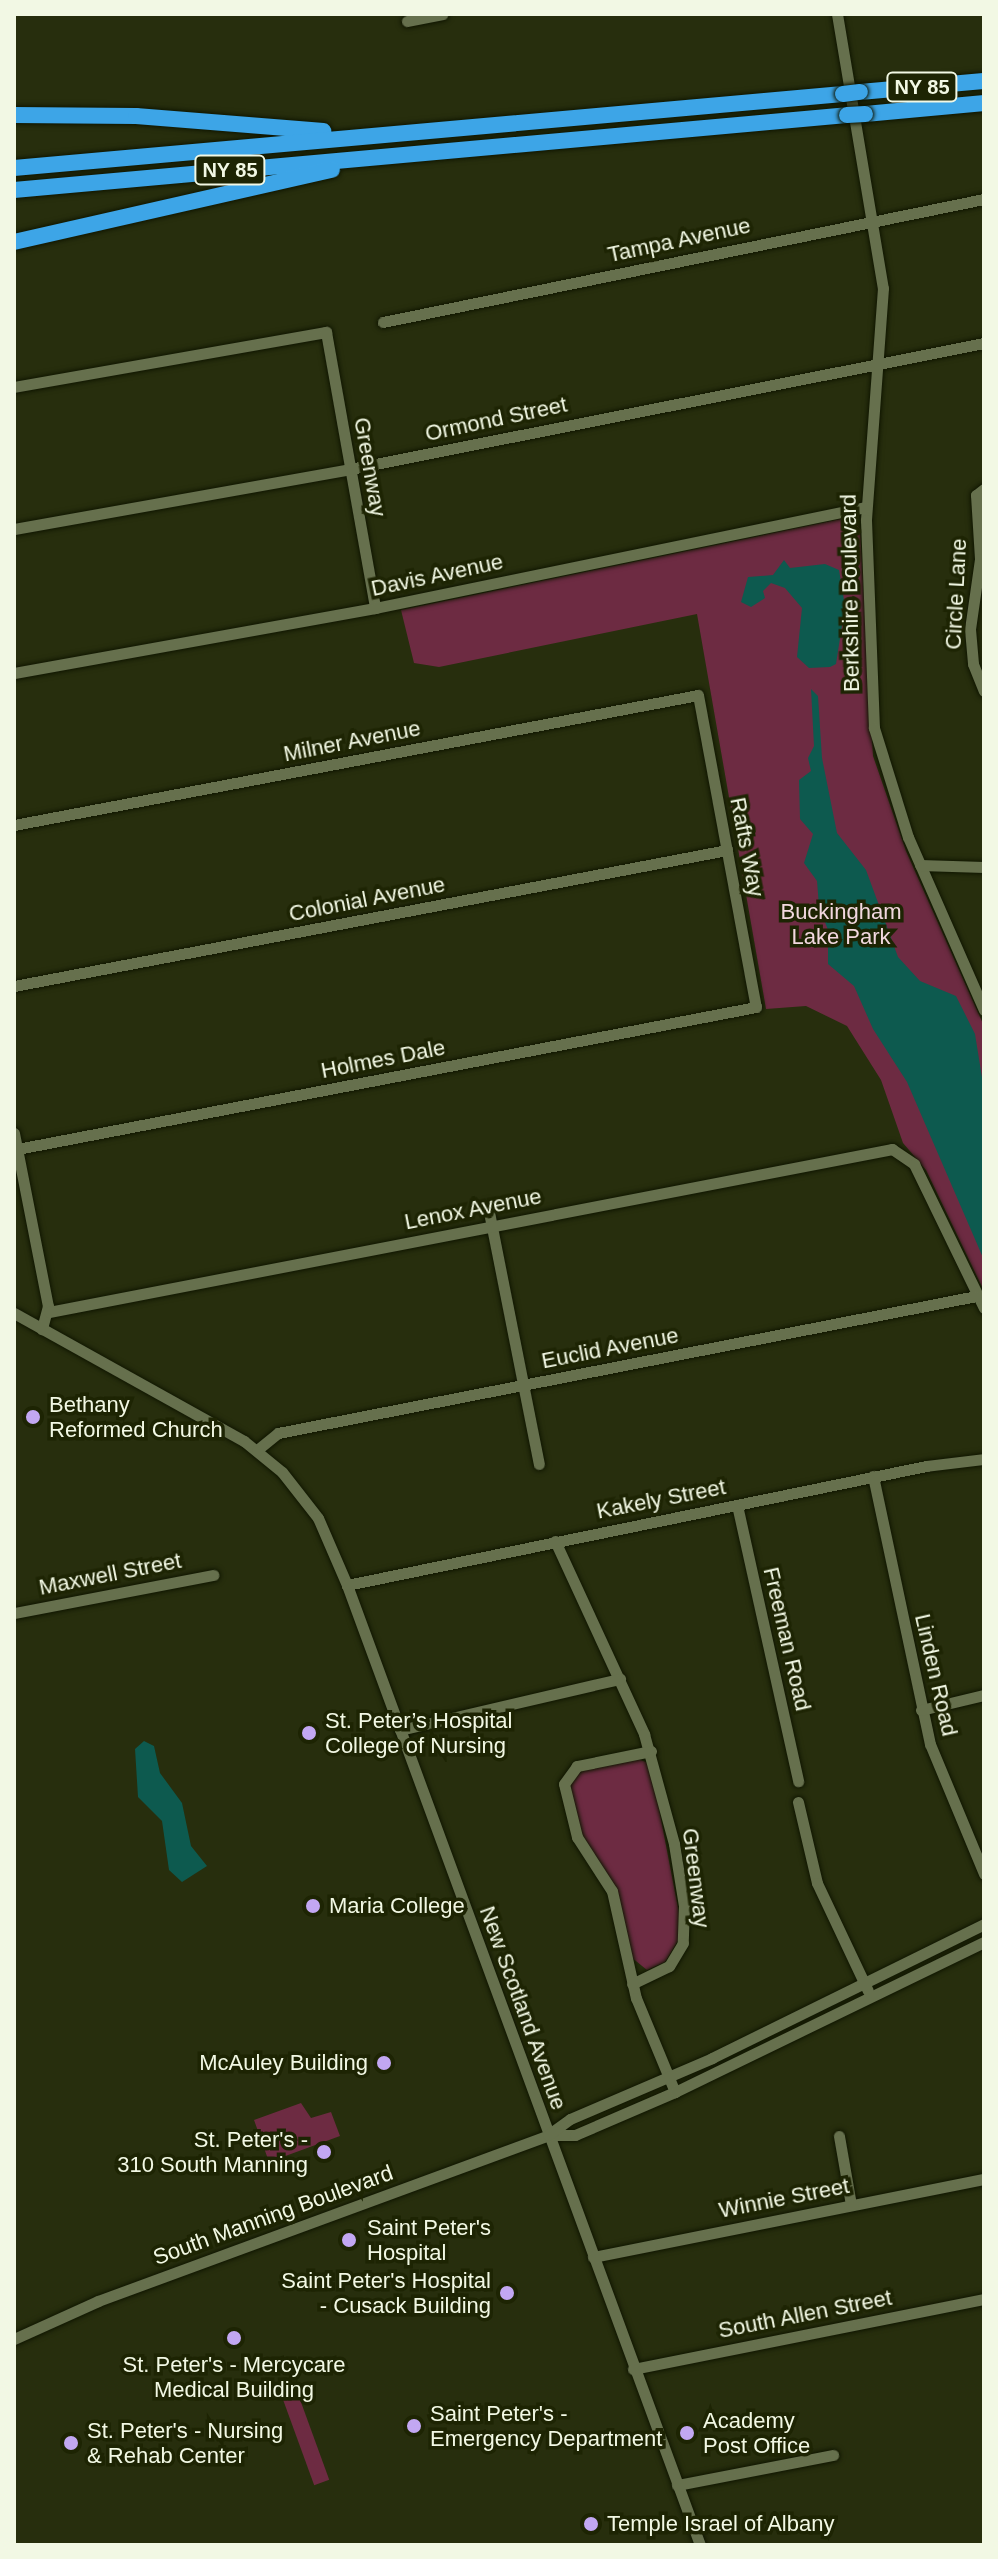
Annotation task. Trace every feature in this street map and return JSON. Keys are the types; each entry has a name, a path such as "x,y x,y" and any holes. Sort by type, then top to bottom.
{"highway":[{"name":"NY 85","path":"14,168 984,81"},
{"name":"NY 85","path":"14,190 984,103"},
{"path":"14,115 136,116 297,130 421,131"},
{"path":"14,242 174,209 305,175 446,151"}],"street":[{"path":"407,21 442,14"},
{"name":"Berkshire Boulevard","path":"837,14 875,219 884,306 866,507 874,728 886,777 920,865 984,1010"},
{"name":"Tampa Avenue","path":"383,322 984,199"},
{"name":"Greenway","path":"14,387 326,332 375,608"},
{"name":"Ormond Street","path":"14,529 350,469 984,343"},
{"name":"Circle Lane","path":"980,493 980,559 970,636 984,691"},
{"name":"Davis Avenue","path":"14,673 375,608 866,507"},
{"name":"Milner Avenue","path":"14,825 698,695"},
{"name":"Rafts Way","path":"698,695 756,1007"},
{"name":"Colonial Avenue","path":"14,986 727,850"},
{"path":"920,865 984,867"},
{"name":"Holmes Dale","path":"17,1149 756,1007"},
{"path":"14,1133 49,1312 42,1329"},
{"name":"Lenox Avenue","path":"49,1312 885,1149 904,1153 920,1176 976,1296"},
{"path":"488,1207 539,1464"},
{"path":"976,1296 984,1308"},
{"name":"Euclid Avenue","path":"257,1450 278,1433 976,1296"},
{"name":"New Scotland Avenue","path":"14,1313 257,1450 311,1508 347,1585 700,2545"},
{"name":"Kakely Street","path":"347,1585 873,1476 984,1459"},
{"name":"Linden Road","path":"873,1476 921,1710 935,1760 984,1874"},
{"name":"Freeman Road","path":"737,1505 798,1781"},
{"name":"Greenway","path":"555,1541 651,1751 674,1844 685,1928 671,1964 632,1984"},
{"name":"Maxwell Street","path":"14,1613 213,1575"},
{"path":"400,1730 620,1679"},
{"path":"921,1710 984,1695"},
{"path":"651,1751 577,1766 564,1784 573,1829 614,1898 632,1984 675,2092"},
{"path":"798,1802 817,1883 872,1998"},
{"name":"South Manning Boulevard","path":"14,2339 123,2291 548,2135 570,2119 669,2077 984,1924"},
{"name":"South Manning Boulevard","path":"548,2135 575,2135 675,2092 984,1942"},
{"path":"839,2136 851,2205"},
{"name":"Winnie Street","path":"593,2257 984,2179"},
{"name":"South Allen Street","path":"633,2369 984,2299"},
{"path":"677,2485 833,2455"}],"green space":[{"name":"Buckingham Lake Park","path":"851,519 860,529 873,756 906,851 984,1026 984,1291 926,1170 903,1143 881,1080 847,1026 806,1006 766,1009 697,614 439,667 414,663 401,610"},
{"path":"637,1759 646,1762 653,1778 679,1913 679,1939 665,1962 647,1970 631,1957 618,1893 581,1833 570,1786 581,1770"},
{"path":"301,2103 311,2118 331,2112 340,2136 269,2162 254,2120"},
{"path":"294,2383 329,2480 314,2485 279,2388"}],"water":[{"path":"784,560 790,568 825,564 839,570 845,606 836,664 830,667 809,668 797,657 802,608 785,588 771,583 763,591 765,598 751,607 741,602 748,577 773,575"},
{"path":"811,689 818,696 822,758 837,833 866,870 898,957 920,981 956,996 975,1034 984,1090 984,1260 907,1082 873,1029 854,986 828,964 828,930 819,906 817,881 804,863 813,834 800,819 799,780 811,771 808,758 814,746"},
{"path":"144,1741 154,1746 160,1773 182,1803 191,1846 207,1866 182,1882 169,1870 162,1821 138,1797 135,1749"}],"place":[{"name":"Bethany Reformed Church","path":"33,1417"},
{"name":"St. Peter’s Hospital College of Nursing","path":"309,1733"},
{"name":"Maria College","path":"313,1906"},
{"name":"McAuley Building","path":"384,2063"},
{"name":"St. Peter's - 310 South Manning","path":"324,2152"},
{"name":"Saint Peter's Hospital","path":"349,2240"},
{"name":"Saint Peter's Hospital - Cusack Building","path":"507,2293"},
{"name":"St. Peter's - Mercycare Medical Building","path":"234,2338"},
{"name":"Saint Peter's - Emergency Department","path":"414,2426"},
{"name":"Academy Post Office","path":"687,2433"},
{"name":"St. Peter's - Nursing & Rehab Center","path":"71,2443"},
{"name":"Temple Israel of Albany","path":"591,2524"}]}
